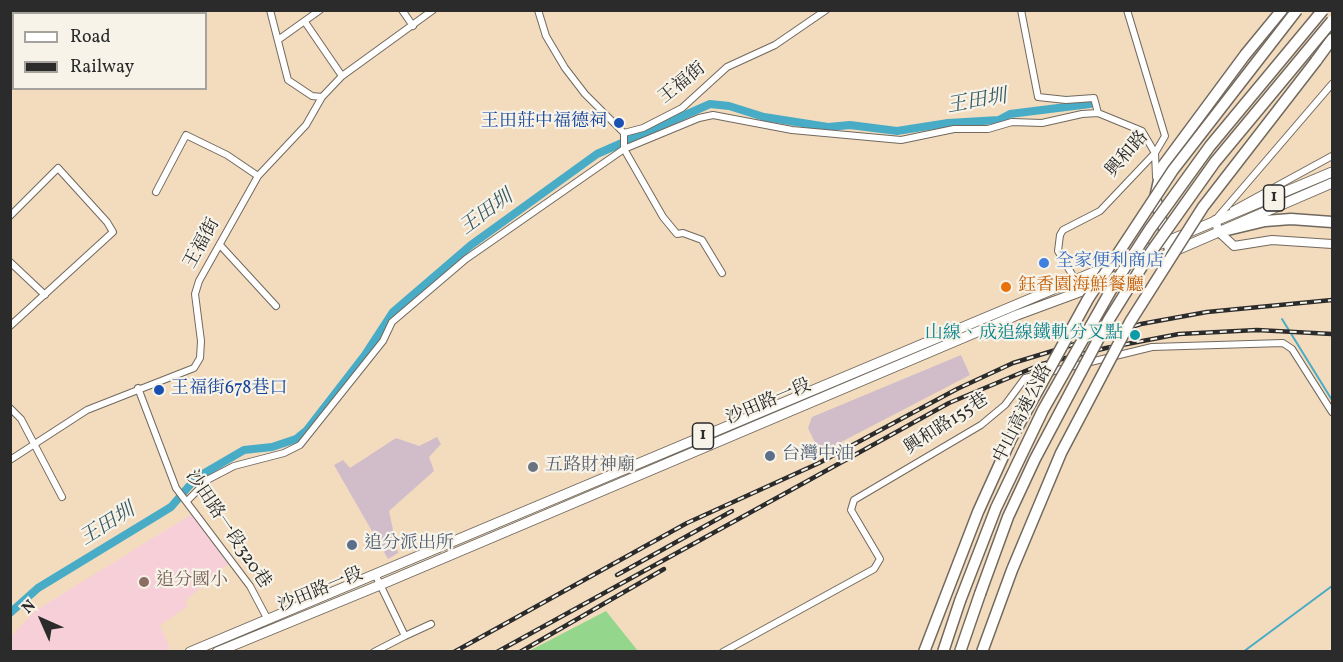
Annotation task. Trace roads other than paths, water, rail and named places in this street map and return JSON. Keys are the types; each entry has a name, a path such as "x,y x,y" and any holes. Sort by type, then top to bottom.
{"highway":[{"path":"1171,253 1156,208 1156,185 1162,167 1175,146 1282,10"},
{"name":"中山高速公路","path":"924,651 978,512 1011,439 1088,298 1173,170 1297,10"},
{"name":"中山高速公路","path":"943,651 996,508 1043,410 1109,293 1150,229 1210,146 1323,10"},
{"name":"中山高速公路","path":"960,651 1008,517 1069,389 1108,321 1151,252 1215,162 1332,21"},
{"path":"982,651 1012,570 1057,463 1130,322 1203,207 1332,39"},
{"path":"1316,62 1332,45"},
{"path":"1218,232 1265,221 1299,219 1332,222"}],"main road":[{"name":"沙田路一段","path":"190,651 1332,172"},
{"name":"沙田路一段","path":"218,651 380,585 1017,315 1082,291 1332,183"}],"street":[{"path":"270,10 288,80 312,96 322,97"},
{"path":"278,40 320,10"},
{"path":"402,10 413,26"},
{"name":"王福街","path":"10,460 87,410 138,388 195,368 200,358 201,341 195,294 199,281 258,176 306,125 322,97 342,76 434,10"},
{"path":"538,10 546,36 565,68 585,94 624,132 624,148 663,217 677,234 683,233 702,240 722,273"},
{"name":"王福街","path":"624,132 643,128 682,108 727,67 775,45 826,10"},
{"path":"1021,10 1038,97 1066,100 1094,98 1098,113"},
{"name":"興和路","path":"1082,291 1058,251 1058,241 1063,230 1100,211 1164,141 1164,125 1127,10"},
{"path":"305,22 342,76"},
{"path":"1332,84 1215,220 1218,232 1234,246 1272,240 1332,244"},
{"path":"188,500 208,479 234,466 284,453 300,445 383,341 392,322 466,259 624,148 699,118 713,115 792,130 901,140 954,129 988,129 1012,122 1042,123 1082,114 1098,113 1142,131 1155,153 1156,185"},
{"path":"156,192 186,135 227,155 258,176"},
{"name":"沙田路一段","path":"1215,220 1332,156"},
{"path":"10,216 58,168 107,222 113,232 10,326"},
{"path":"220,245 276,306"},
{"path":"10,262 45,295"},
{"name":"興和路155巷","path":"723,651 874,569 880,559 851,510 854,500 981,425 1005,405 1025,378 1152,347 1283,342 1292,349 1332,412"},
{"name":"沙田路一段320巷","path":"138,388 176,488 188,500 249,586 268,620"},
{"path":"10,408 21,419 62,497"},
{"path":"375,574 405,636"},
{"path":"374,651 431,624"}],"waterway":[{"name":"王田圳","path":"10,613 38,588 171,507 196,478 244,450 272,447 296,439 307,430 365,355 393,312 471,245 597,154 710,104 729,106 764,117 828,127 850,125 897,131 948,123 999,120 1010,114 1090,104"},
{"path":"1282,319 1332,400"},
{"path":"1243,652 1332,586"}],"railway":[{"path":"454,652 687,523 819,463 957,389 1013,363 1141,324 1207,312 1332,300"},
{"path":"497,652 949,403 1042,364 1106,348 1179,334 1257,330 1332,334"},
{"path":"617,575 732,511"},
{"path":"520,652 664,569"}],"place":[{"name":"王田莊中福德祠","path":"619,123"},
{"name":"全家便利商店","path":"1044,263"},
{"name":"鈺香園海鮮餐廳","path":"1006,287"},
{"name":"山線、成追線鐵軌分叉點","path":"1135,335"},
{"name":"王福街678巷口","path":"159,390"},
{"name":"台灣中油","path":"770,456"},
{"name":"五路財神廟","path":"533,467"},
{"name":"追分派出所","path":"352,545"},
{"name":"追分國小","path":"144,582"}]}
